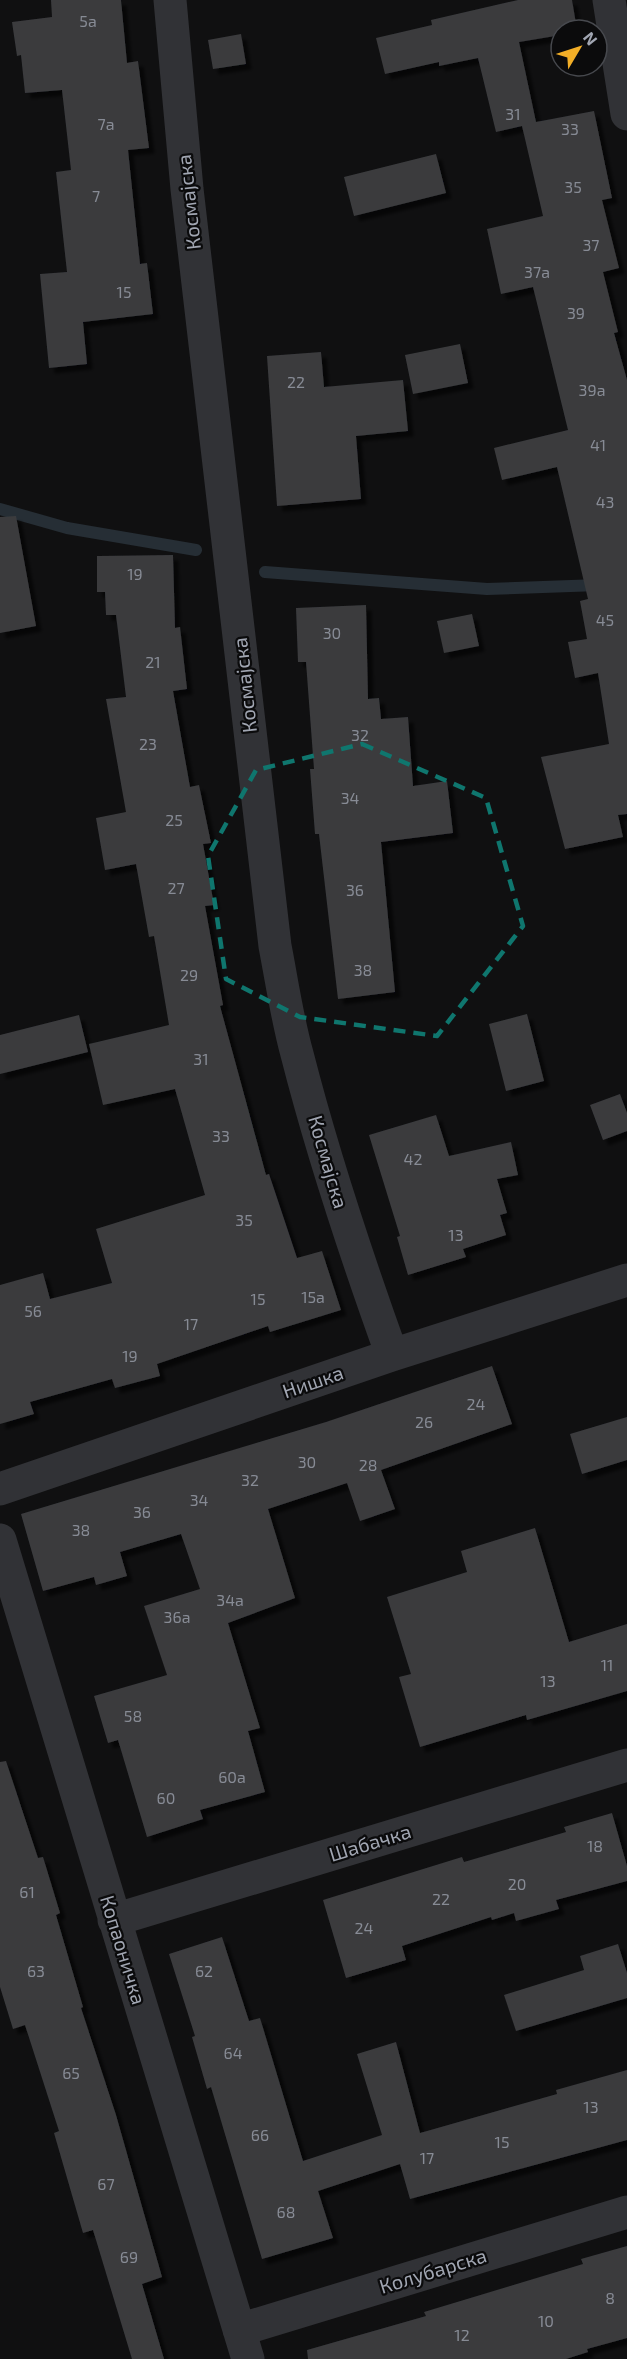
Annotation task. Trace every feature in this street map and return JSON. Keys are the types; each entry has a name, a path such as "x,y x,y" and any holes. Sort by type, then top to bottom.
{"street":[{"name":"Космајска","path":"170,0 187,189 275,946 296,1051 321,1141 352,1245 392,1354"},
{"path":"609,0 627,114"},
{"name":"Нишка","path":"0,1489 392,1354 627,1280"},
{"name":"Копаоничка","path":"0,1540 244,2344"},
{"name":"Шабачка","path":"114,1920 627,1765"},
{"name":"Колубарска","path":"244,2344 627,2212"}],"highlighted area":[{"path":"362,744 486,798 523,926 437,1036 300,1017 226,979 208,856 256,770"}],"building":[{"path":"51,0 121,0 127,63 138,61 149,148 128,150 140,264 147,263 153,314 83,322 87,364 49,368 40,274 67,272 56,172 71,170 62,90 25,93 21,55 17,56 12,22 52,17"},
{"path":"518,0 572,0 575,18 549,18 549,37 519,42 536,122 594,111 612,198 602,200 619,268 603,272 618,332 614,333 627,380 627,814 618,815 623,837 565,849 541,757 609,744 598,673 575,678 568,642 587,639 580,601 588,599 557,467 502,480 494,448 568,430 533,287 501,294 487,229 543,216 522,126 496,132 478,58 439,66 439,62 385,74 376,38 432,25 431,20"},
{"path":"241,34 246,64 213,69 208,40"},
{"path":"436,154 446,193 354,216 344,177"},
{"path":"460,344 468,383 413,394 405,355"},
{"path":"321,352 324,387 403,380 408,431 356,436 361,499 277,506 267,356"},
{"path":"16,516 36,626 0,633 0,517"},
{"path":"173,555 175,628 180,627 187,689 173,691 190,787 199,785 211,843 203,844 214,905 205,906 223,1005 220,1006 266,1175 269,1174 297,1258 322,1251 341,1310 270,1332 268,1326 157,1364 160,1376 115,1388 112,1379 30,1402 34,1414 0,1424 0,1285 43,1273 50,1299 112,1283 96,1229 205,1195 175,1089 103,1105 89,1044 169,1025 154,936 149,937 136,864 105,870 96,818 126,812 106,699 126,697 116,615 106,615 105,592 97,592 97,556"},
{"path":"366,605 368,699 379,698 381,719 408,717 413,786 447,781 453,833 381,842 395,992 338,999 319,834 315,834 310,769 314,769 306,662 298,662 296,608"},
{"path":"472,614 479,646 444,653 437,621"},
{"path":"527,1014 544,1081 506,1091 489,1024"},
{"path":"79,1015 88,1052 0,1074 0,1035"},
{"path":"620,1094 627,1113 627,1131 603,1140 590,1105"},
{"path":"436,1115 449,1156 511,1142 518,1175 497,1179 507,1213 500,1215 506,1235 463,1249 466,1257 408,1275 397,1237 400,1236 369,1135"},
{"path":"492,1366 512,1424 381,1470 395,1509 360,1521 347,1483 268,1509 295,1598 228,1623 260,1728 248,1731 265,1792 200,1810 203,1819 147,1837 118,1740 108,1743 94,1696 167,1675 144,1606 200,1589 181,1534 120,1552 127,1576 96,1585 94,1577 43,1591 21,1514 326,1422"},
{"path":"627,1417 627,1460 582,1474 570,1434"},
{"path":"535,1528 569,1642 627,1624 627,1691 527,1720 526,1715 420,1747 399,1677 411,1674 387,1597 467,1572 461,1551"},
{"path":"6,1761 38,1858 43,1857 60,1913 56,1915 83,2007 81,2008 116,2115 162,2277 142,2284 164,2359 132,2359 93,2230 83,2233 54,2133 59,2131 25,2025 13,2029 0,1987 0,1762"},
{"path":"612,1813 627,1866 627,1881 556,1900 559,1909 516,1921 514,1913 492,1920 491,1917 402,1946 406,1960 346,1978 323,1900 462,1857 464,1862 566,1832 564,1827"},
{"path":"222,1937 249,2021 260,2018 303,2161 382,2135 357,2054 396,2042 420,2133 557,2094 556,2090 627,2070 627,2140 410,2199 400,2164 318,2191 333,2238 262,2259 211,2087 207,2089 192,2037 195,2036 169,1954"},
{"path":"618,1944 627,1973 627,1998 516,2031 504,1995 584,1970 580,1956"},
{"path":"627,2246 627,2338 587,2349 588,2352 566,2359 308,2359 307,2350 426,2316 424,2312 583,2264 581,2259"}],"waterway":[{"path":"0,509 67,528 196,550"},
{"path":"265,572 487,589 627,584"}]}
